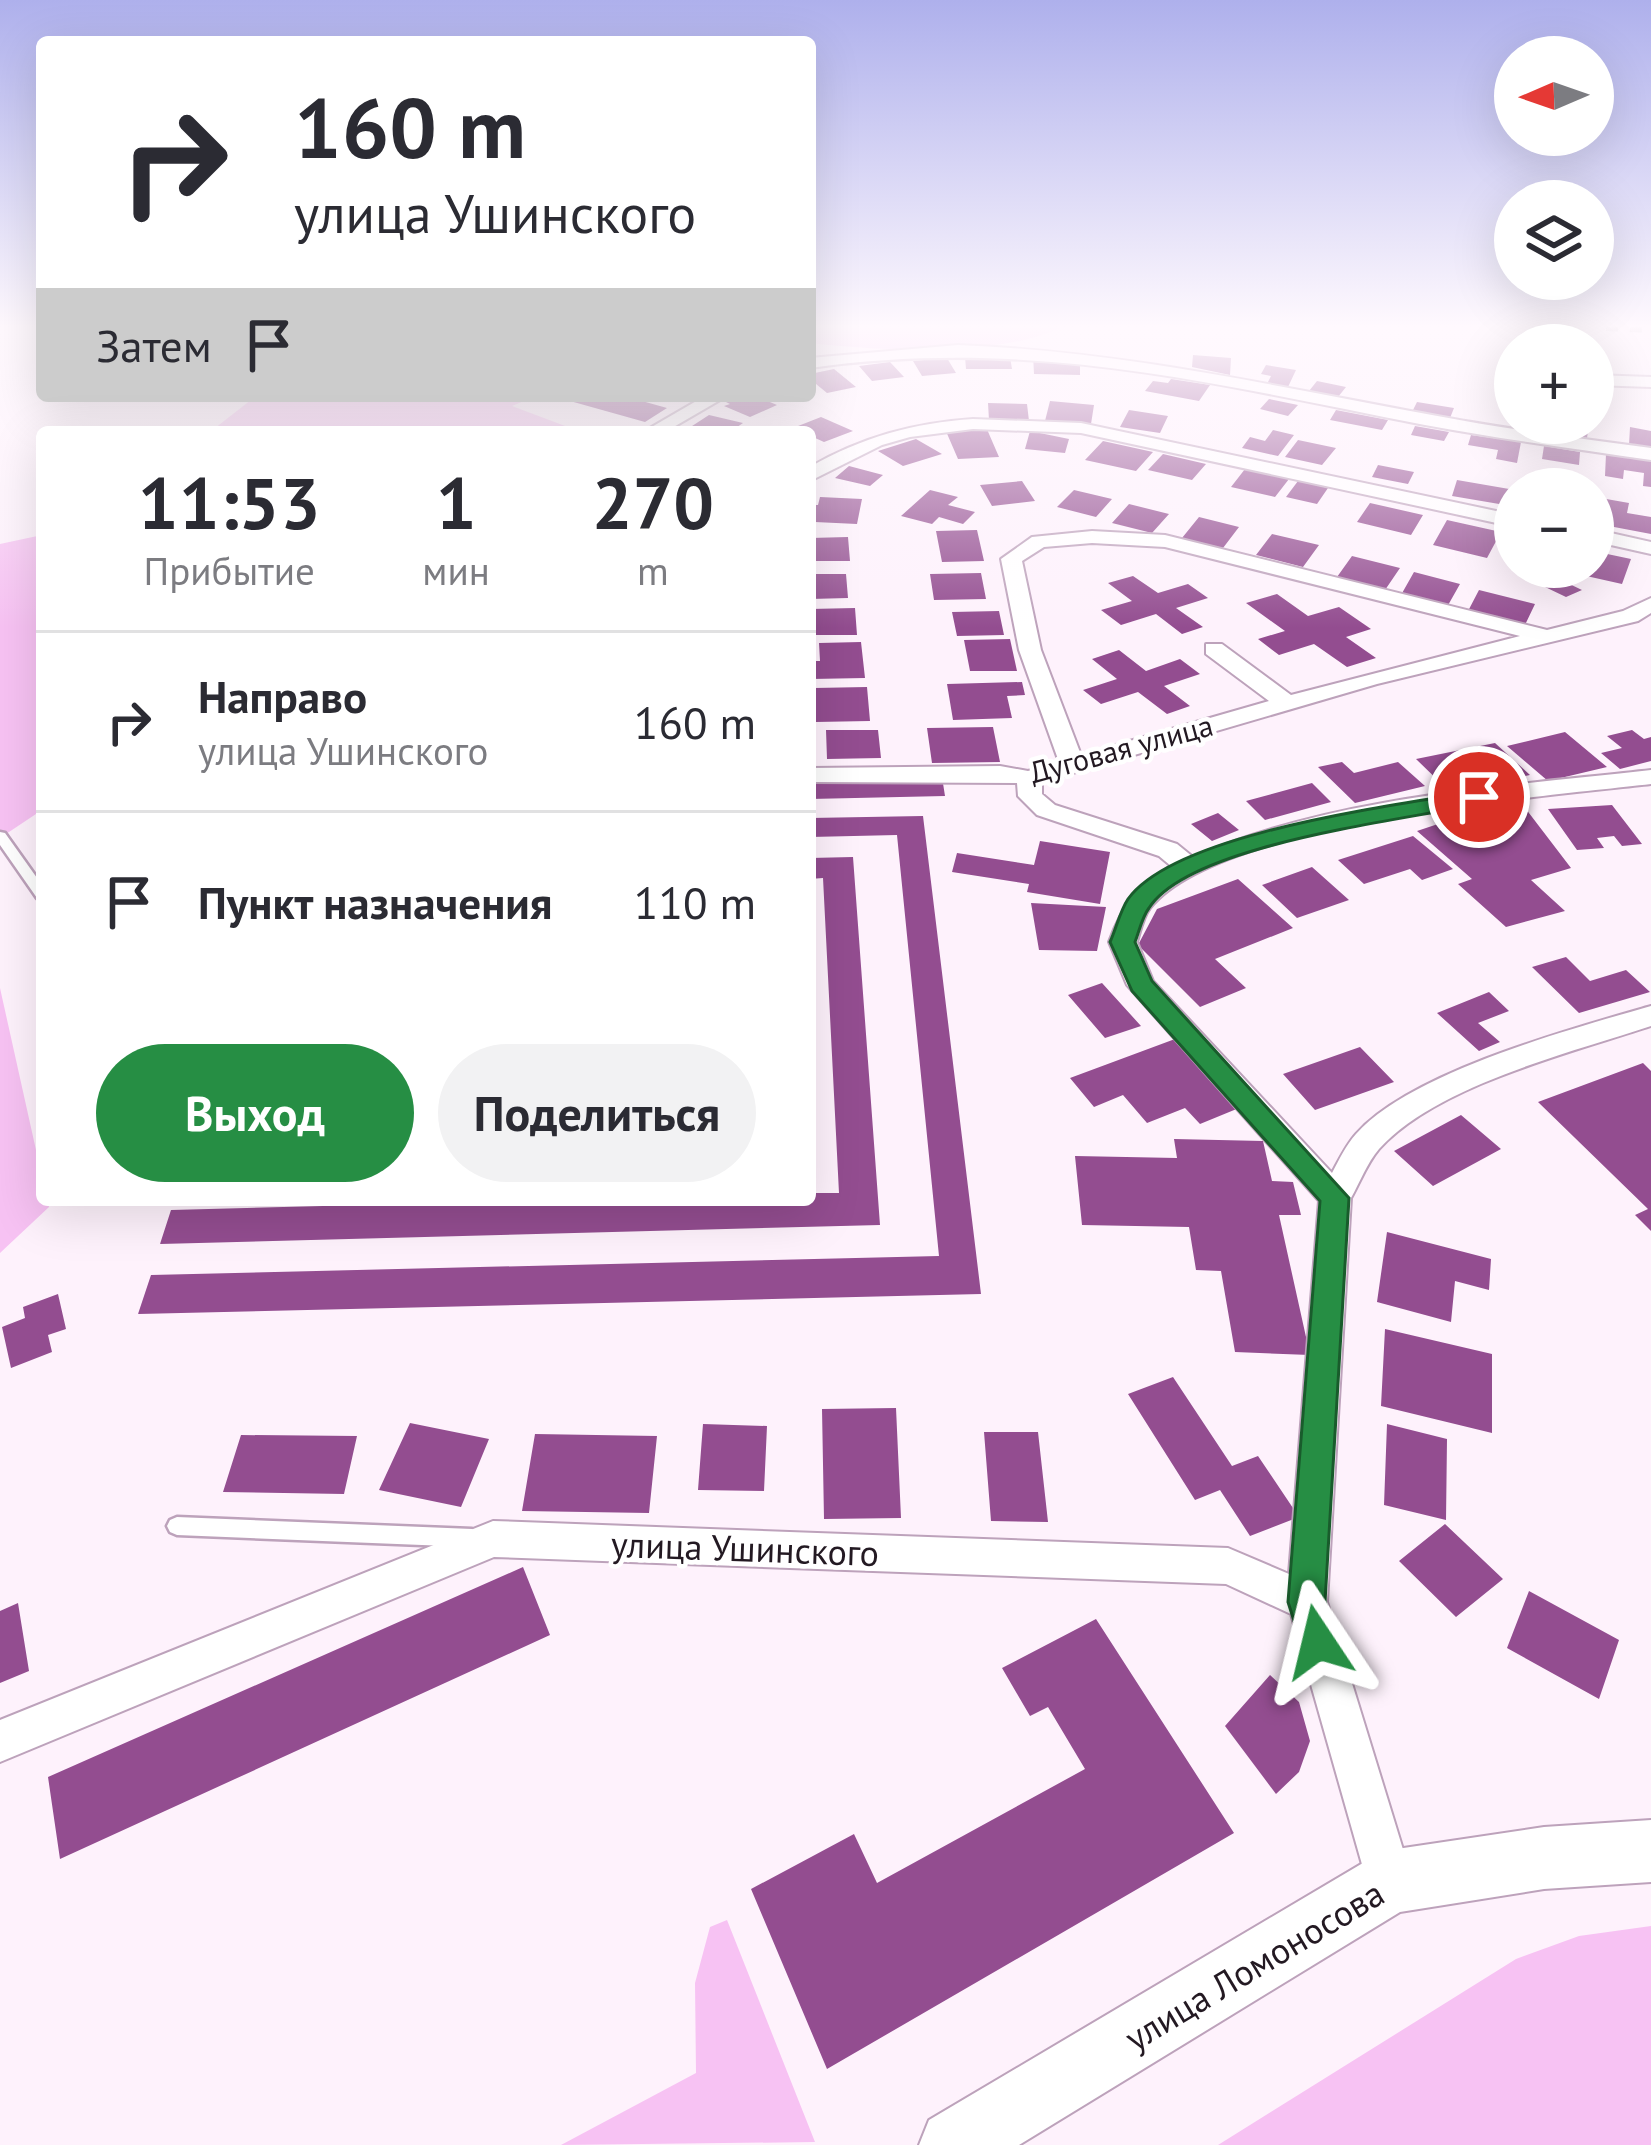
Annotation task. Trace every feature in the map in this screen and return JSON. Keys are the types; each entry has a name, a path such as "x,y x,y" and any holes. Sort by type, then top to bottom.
{"main road":[{"name":"улица Ломоносова","path":"954,2145 1390,1882 1544,1858 1651,1851"}],"street":[{"path":"816,472 853,447 918,428"},
{"path":"1081,428 1494,516"},
{"path":"1471,428 1651,454"},
{"path":"1072,763 1030,650 1011,559 1039,541 1092,537 1165,541 1549,637"},
{"path":"1614,540 1651,548"},
{"name":"Дуговая улица","path":"816,775 1000,773 1029,778 1287,703 1630,616 1651,604"},
{"path":"1214,650 1287,703"},
{"path":"1335,1198 1141,985 1123,942 1139,902 1188,866 1311,827 1417,806 1651,777"},
{"path":"1029,778 1030,796 1046,810 1168,850 1188,866"},
{"path":"1390,1882 1306,1602 1335,1198 1369,1139 1420,1102 1557,1046 1651,1016"},
{"path":"0,1741 493,1539"},
{"name":"улица Ушинского","path":"493,1539 1228,1566 1306,1602"}],"lane":[{"path":"0,836 36,887"},
{"name":"улица Ушинского","path":"176,1526 493,1539"}],"shaded area":[{"path":"36,536 36,814 0,838 0,544"},
{"path":"0,988 36,1150 36,1206 49,1207 0,1253"},
{"path":"727,1920 815,2142 561,2145 696,2073 695,1983 710,1927"},
{"path":"1651,1926 1651,2145 1218,2145 1516,1959 1579,1936"}],"building":[{"path":"816,428 853,431 824,442 816,438"},
{"path":"986,428 999,457 958,459 945,429"},
{"path":"1414,428 1449,432 1444,441 1411,435"},
{"path":"1630,428 1651,431 1651,449 1629,445"},
{"path":"1273,430 1294,435 1278,456 1242,448 1250,437 1265,441"},
{"path":"1030,431 1069,439 1065,453 1025,449"},
{"path":"1471,435 1494,438 1494,444 1521,444 1517,463 1496,459 1498,450 1468,445"},
{"path":"916,439 942,454 903,466 878,451"},
{"path":"1298,440 1336,448 1322,465 1285,457"},
{"path":"1103,441 1153,452 1136,471 1085,460"},
{"path":"1544,446 1580,452 1579,465 1542,459"},
{"path":"1163,454 1206,464 1192,480 1148,470"},
{"path":"1606,454 1651,461 1651,487 1643,486 1644,473 1624,470 1623,479 1614,478 1614,468 1605,468"},
{"path":"1378,465 1414,472 1408,484 1372,477"},
{"path":"849,466 883,475 870,486 835,478"},
{"path":"1245,469 1289,479 1275,497 1231,487"},
{"path":"1457,480 1494,486 1494,503 1452,496"},
{"path":"1022,481 1035,501 992,506 980,485"},
{"path":"1298,481 1328,488 1317,504 1286,497"},
{"path":"930,490 958,497 948,505 975,512 963,524 939,517 932,524 901,516"},
{"path":"1074,490 1112,499 1096,517 1057,507"},
{"path":"820,497 862,499 857,524 816,522"},
{"path":"1614,500 1629,503 1627,513 1651,517 1651,534 1614,527"},
{"path":"1370,503 1423,515 1411,535 1357,522"},
{"path":"1129,504 1169,514 1152,533 1112,523"},
{"path":"1199,517 1239,527 1223,548 1182,538"},
{"path":"1447,520 1494,530 1487,558 1433,545"},
{"path":"977,530 984,561 942,562 936,531"},
{"path":"1272,534 1319,545 1303,567 1256,555"},
{"path":"848,537 850,561 816,561 816,538"},
{"path":"1614,555 1631,559 1622,584 1614,582"},
{"path":"1352,556 1400,568 1385,590 1337,577"},
{"path":"1414,572 1460,584 1447,607 1401,595"},
{"path":"981,573 986,599 934,600 930,574"},
{"path":"816,574 846,574 848,598 816,599"},
{"path":"1133,576 1158,593 1188,584 1208,598 1176,608 1203,627 1182,634 1156,614 1121,625 1101,610 1132,601 1108,583"},
{"path":"1547,588 1582,590 1566,597"},
{"path":"1479,590 1535,604 1524,627 1467,613"},
{"path":"1277,594 1308,616 1339,607 1371,629 1346,637 1376,658 1347,667 1314,644 1279,655 1258,639 1285,631 1246,603"},
{"path":"855,608 857,635 816,635 816,609"},
{"path":"999,611 1004,635 957,636 952,612"},
{"path":"1010,639 1017,671 970,671 964,640"},
{"path":"861,642 865,678 816,679 819,643"},
{"path":"1119,650 1146,671 1180,659 1200,674 1164,686 1190,706 1167,714 1138,692 1101,704 1083,690 1117,679 1092,659"},
{"path":"1022,682 1025,695 1007,696 1012,718 953,720 947,684"},
{"path":"867,687 870,721 816,722 816,688"},
{"path":"993,727 1000,762 932,763 927,728"},
{"path":"826,730 878,730 881,758 827,759"},
{"path":"1632,730 1644,739 1651,737 1651,761 1620,769 1601,753 1622,748 1607,736"},
{"path":"1565,732 1607,767 1548,781 1507,746"},
{"path":"1495,743 1530,775 1450,792 1416,759"},
{"path":"1342,762 1354,773 1398,762 1425,786 1355,803 1318,767"},
{"path":"942,777 945,796 816,799 816,779"},
{"path":"1312,783 1331,802 1265,820 1246,801"},
{"path":"1522,804 1571,868 1531,880 1565,911 1506,927 1458,884 1472,879 1417,831"},
{"path":"1612,805 1642,844 1622,846 1614,836 1597,838 1604,848 1577,850 1548,809"},
{"path":"1218,813 1239,830 1212,841 1191,824"},
{"path":"923,816 981,1294 138,1314 151,1275 939,1256 897,835 816,837 816,818"},
{"path":"1413,836 1453,869 1422,880 1410,869 1364,884 1338,860"},
{"path":"1040,841 1110,852 1100,904 1027,892 1029,884 952,872 957,853 1034,865"},
{"path":"853,857 880,1225 160,1244 171,1210 816,1206 816,1193 839,1193 823,878 816,879 816,858"},
{"path":"1312,867 1349,900 1297,918 1262,885"},
{"path":"1238,879 1293,928 1215,959 1246,988 1200,1007 1138,945 1157,909"},
{"path":"1031,903 1106,907 1097,951 1039,950"},
{"path":"1566,957 1590,981 1626,970 1650,992 1579,1013 1532,967"},
{"path":"1102,983 1141,1026 1105,1038 1068,995"},
{"path":"1489,992 1509,1011 1478,1023 1500,1042 1479,1051 1437,1013"},
{"path":"1175,1039 1239,1108 1200,1124 1185,1108 1147,1123 1123,1095 1094,1107 1070,1078"},
{"path":"1360,1047 1394,1082 1315,1110 1283,1074"},
{"path":"1643,1063 1651,1071 1651,1231 1635,1215 1648,1209 1538,1102"},
{"path":"1461,1115 1501,1149 1433,1186 1394,1151"},
{"path":"1174,1139 1263,1141 1272,1181 1293,1182 1301,1215 1279,1215 1310,1355 1235,1352 1221,1271 1196,1270 1189,1227 1082,1225 1075,1156 1177,1158"},
{"path":"1387,1232 1491,1259 1489,1290 1455,1281 1451,1322 1377,1302"},
{"path":"58,1294 66,1329 48,1335 52,1352 11,1368 2,1327 25,1318 23,1307"},
{"path":"1385,1329 1492,1354 1492,1433 1381,1406"},
{"path":"1173,1377 1232,1466 1258,1456 1299,1517 1250,1536 1220,1490 1195,1500 1128,1394"},
{"path":"896,1408 901,1518 824,1519 822,1409"},
{"path":"410,1423 489,1439 461,1507 379,1490"},
{"path":"703,1424 767,1426 764,1491 698,1490"},
{"path":"1387,1424 1447,1439 1446,1520 1384,1505"},
{"path":"984,1432 1038,1432 1048,1522 991,1521"},
{"path":"535,1434 657,1436 649,1513 522,1511"},
{"path":"241,1435 357,1436 344,1494 223,1492"},
{"path":"1445,1524 1503,1579 1456,1617 1399,1561"},
{"path":"523,1567 550,1635 60,1859 48,1777"},
{"path":"1529,1591 1619,1640 1599,1699 1507,1648"},
{"path":"18,1603 29,1671 0,1683 0,1611"},
{"path":"1096,1619 1234,1833 827,2069 751,1889 854,1834 877,1883 1085,1769 1048,1707 1030,1716 1002,1668"},
{"path":"1270,1675 1299,1702 1310,1741 1299,1772 1276,1794 1225,1726"}],"route":[{"path":"1318,1642 1306,1602 1335,1198 1141,985 1123,942 1139,902 1188,866 1311,827 1479,797"}]}
